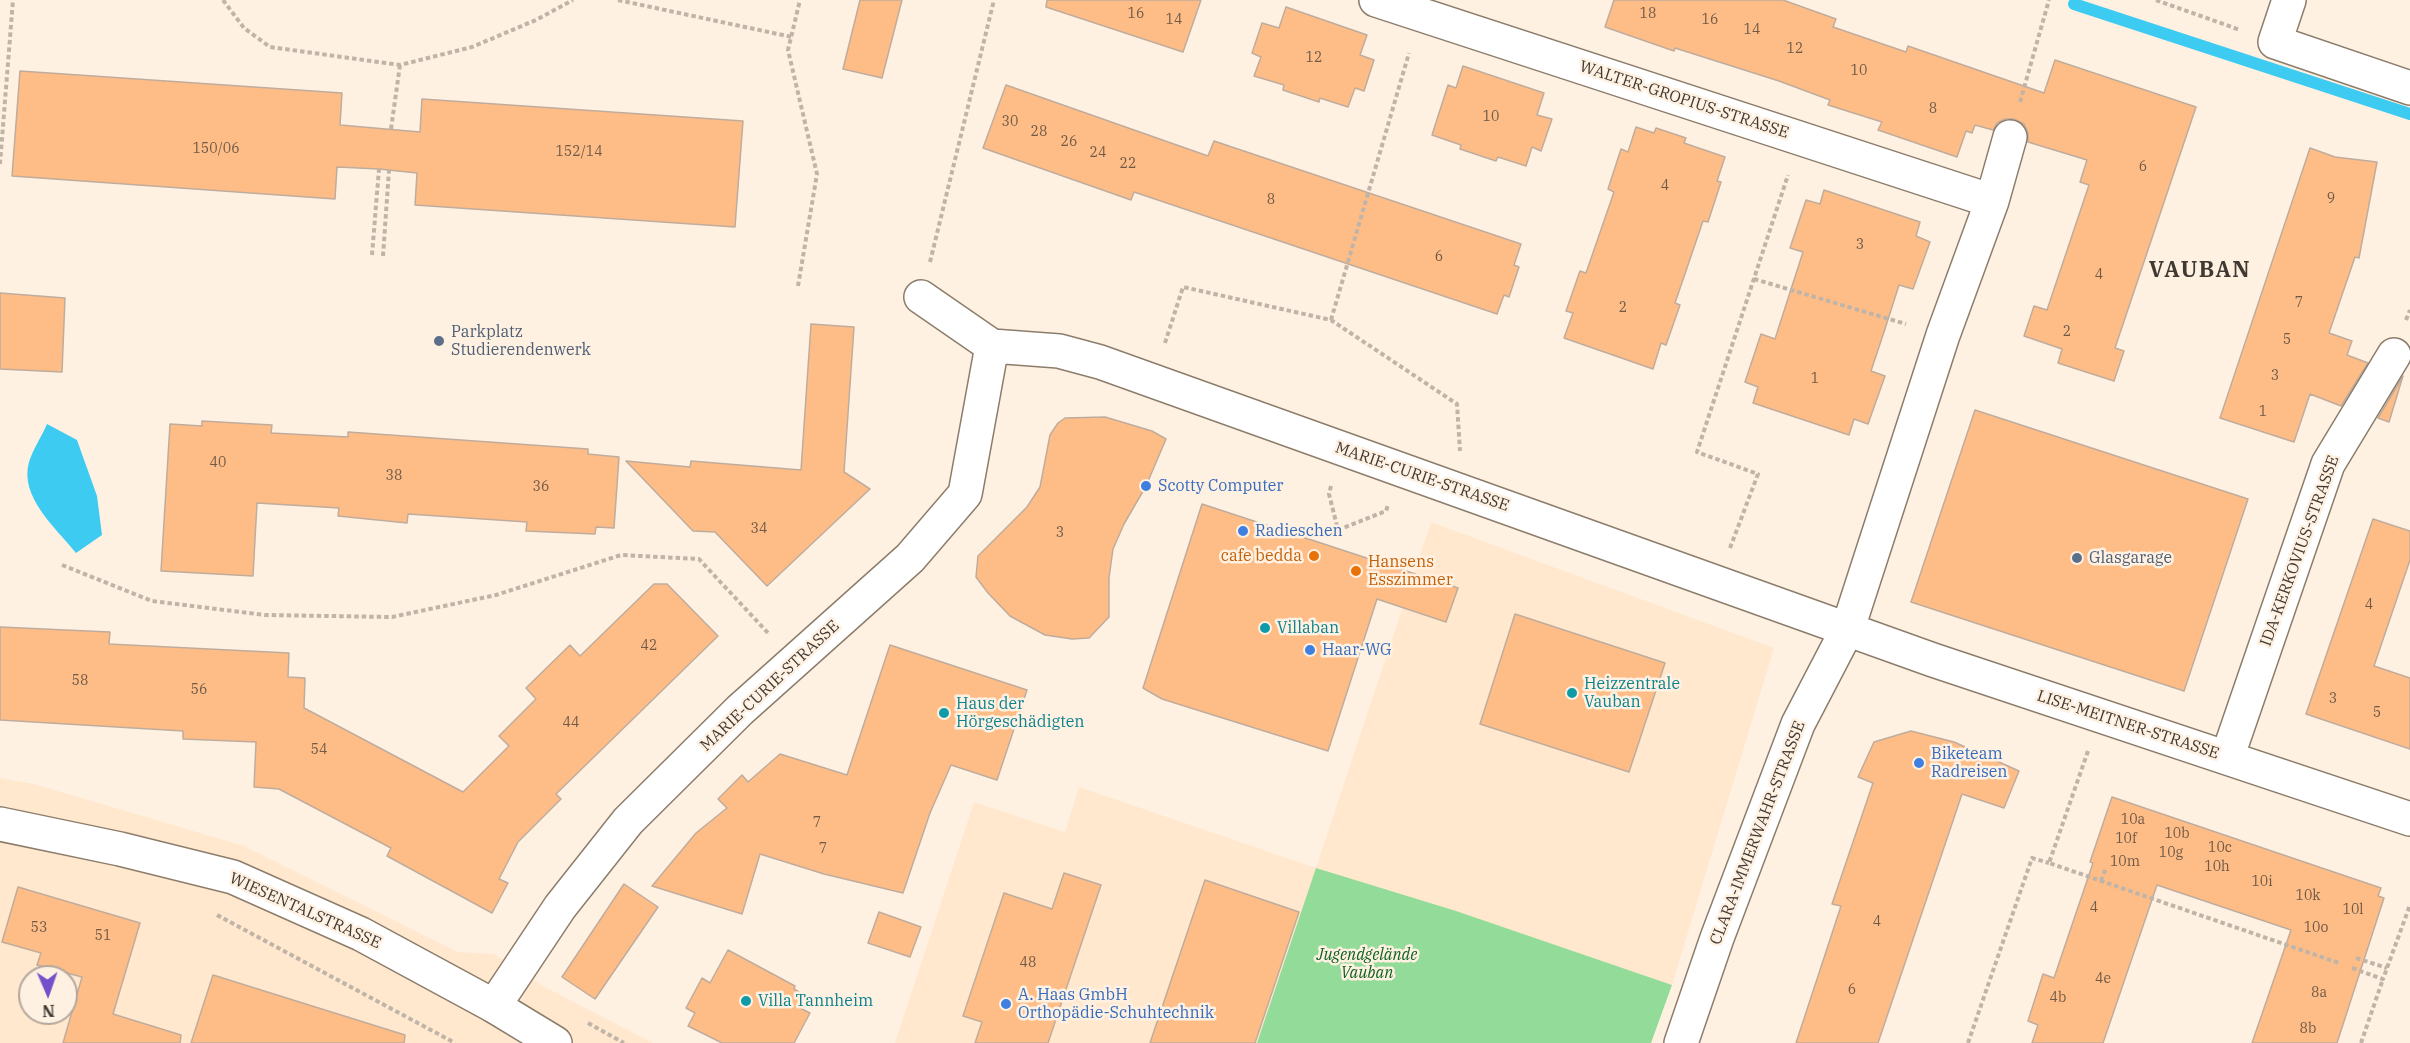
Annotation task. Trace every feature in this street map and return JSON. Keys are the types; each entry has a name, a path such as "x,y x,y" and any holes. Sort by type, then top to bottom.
{"street":[{"name":"WALTER-GROPIUS-STRASSE","path":"1376,0 1992,201"},
{"path":"2289,0 2275,42 2410,88"},
{"path":"1848,628 1943,335 1992,201 2010,137"},
{"path":"921,297 992,346"},
{"name":"MARIE-CURIE-STRASSE","path":"494,1006 560,908 628,821 740,710 910,558 965,494 992,346 1059,351 1100,362 1848,628"},
{"name":"IDA-KERKOVIUS-STRASSE","path":"2228,758 2328,464 2394,355"},
{"name":"LISE-MEITNER-STRASSE","path":"1848,628 1933,660 2410,819"},
{"name":"CLARA-IMMERWAHR-STRASSE","path":"1681,1043 1717,938 1798,724 1848,628"},
{"name":"WIESENTALSTRASSE","path":"0,824 233,877 361,933 494,1006 555,1043"}],"path":[{"path":"0,164 13,0"},
{"path":"223,0 244,28 270,47 400,65 471,47 537,20 573,0"},
{"path":"618,0 792,37"},
{"path":"798,286 817,174 788,50 800,0"},
{"path":"921,297 994,0"},
{"path":"2010,137 2049,0"},
{"path":"2156,0 2275,42"},
{"path":"1331,320 1420,15"},
{"path":"391,129 400,65"},
{"path":"1717,581 1758,474 1696,452 1800,137"},
{"path":"372,255 379,169"},
{"path":"382,256 389,170"},
{"path":"1754,279 1943,335"},
{"path":"1163,347 1183,287 1331,320 1457,404 1460,457"},
{"path":"1338,530 1386,511 1403,470"},
{"path":"62,565 152,601 265,615 392,617 496,595 621,555 699,559 795,662"},
{"path":"2049,863 2100,716"},
{"path":"1968,1043 2032,858 2338,963"},
{"path":"2101,881 2106,868"},
{"path":"2361,1043 2410,905"},
{"path":"207,911 455,1043"},
{"path":"2356,958 2387,968"},
{"path":"2352,968 2383,979"},
{"path":"611,1037 624,1043"}],"shaded area":[{"path":"1431,522 1774,648 1672,985 1317,868 1257,1043 895,1043 974,802 1065,832 1079,787 1316,868"},
{"path":"0,778 34,784 244,846 458,952 494,954 543,986 653,1043 0,1043"}],"green space":[{"name":"Jugendgelände Vauban","path":"1316,868 1456,911 1672,985 1651,1043 1257,1043"}],"water":[{"path":"47,424 77,440 97,496 102,535 76,553 41,511 29,487 27,475 29,462"}],"building":[{"path":"860,0 902,0 882,78 843,69"},
{"path":"1047,0 1201,0 1183,52 1046,7"},
{"path":"1614,0 1783,0 1836,19 1833,27 1906,52 1908,46 2044,93 2055,60 2196,107 2115,348 2124,351 2114,381 2058,363 2062,349 2024,336 2034,306 2047,310 2089,185 2080,182 2087,160 2028,142 2028,133 2024,124 2014,119 2005,119 1997,123 1993,130 1975,125 1972,133 1966,131 1957,157 1878,130 1882,122 1828,105 1830,100 1779,81 1675,48 1674,51 1605,27"},
{"path":"1286,7 1367,35 1360,55 1374,60 1364,91 1355,88 1348,107 1320,98 1319,102 1283,90 1284,85 1254,76 1261,57 1252,53 1262,23 1279,28"},
{"path":"1463,66 1544,93 1537,115 1552,119 1541,151 1532,147 1526,166 1498,157 1496,161 1460,149 1461,145 1432,135 1448,85 1456,88"},
{"path":"20,71 342,93 340,125 420,132 422,99 743,121 735,227 415,205 417,173 379,169 337,167 335,199 12,176"},
{"path":"1006,85 1208,156 1214,141 1521,244 1514,265 1519,267 1509,297 1504,295 1497,314 1134,192 1131,200 983,148"},
{"path":"1636,127 1654,133 1656,128 1686,138 1684,143 1725,157 1717,181 1721,182 1708,222 1703,221 1675,303 1680,305 1666,345 1661,343 1653,369 1564,338 1573,313 1566,311 1580,271 1586,273 1614,192 1608,189 1621,149 1628,152"},
{"path":"2310,148 2335,157 2377,162 2359,258 2355,257 2329,333 2352,341 2347,355 2368,363 2341,406 2310,394 2294,442 2220,418"},
{"path":"1824,190 1920,222 1916,236 1930,242 1913,289 1899,285 1871,371 1885,376 1868,424 1854,419 1849,435 1753,403 1758,387 1745,382 1761,334 1775,339 1803,252 1790,248 1806,200 1820,204"},
{"path":"0,293 65,298 62,372 0,369"},
{"path":"811,324 854,327 844,472 870,489 767,586 715,532 693,531 626,461 690,467 691,461 801,470"},
{"path":"2403,376 2389,422 2378,418"},
{"name":"Glasgarage","path":"1975,410 2248,499 2184,691 1911,602"},
{"path":"1105,417 1152,431 1166,439 1146,486 1124,524 1113,549 1109,578 1109,617 1089,638 1072,639 1045,635 1010,616 988,593 976,577 978,556 1027,507 1040,487 1050,435 1058,423 1065,418"},
{"path":"202,421 272,425 271,433 348,437 348,432 588,449 588,454 619,457 614,528 596,527 595,534 526,531 527,522 408,514 407,523 338,516 339,508 257,503 253,576 161,571 170,424 202,426"},
{"name":"Villaban","path":"1202,504 1458,588 1446,622 1377,599 1328,751 1162,699 1143,688"},
{"path":"2373,519 2410,531 2410,560 2374,666 2410,678 2410,749 2306,714"},
{"path":"654,584 667,584 718,636 556,794 561,799 518,842 499,879 508,883 492,913 387,856 391,848 279,789 254,787 256,742 183,739 183,731 0,720 0,627 110,632 109,644 289,653 288,677 305,678 304,708 463,792 509,746 499,736 536,699 526,688 570,645 580,656"},
{"name":"Heizzentrale Vauban","path":"1515,614 1665,663 1629,772 1480,724"},
{"path":"890,645 1027,690 997,780 951,765 930,813 903,893 824,874 760,854 742,914 652,886 696,833 727,808 718,799 742,775 748,782 780,754 847,775"},
{"path":"1911,731 1954,742 2019,771 2004,808 1962,794 1878,1043 1796,1043 1841,906 1832,904 1873,783 1858,777 1874,742"},
{"path":"2112,797 2381,888 2378,896 2384,898 2337,1043 2252,1043 2291,930 2157,885 2103,1043 2032,1043 2038,1025 2028,1021 2043,974 2054,978 2093,863 2090,862"},
{"path":"1064,873 1101,885 1048,1043 975,1043 982,1022 963,1016 1004,893 1052,909"},
{"path":"1205,880 1299,912 1255,1043 1150,1043"},
{"path":"624,884 658,907 595,999 562,977"},
{"path":"18,887 140,923 113,1014 181,1035 180,1043 63,1043 68,1025 78,1025 78,991 82,977 78,976 78,965 37,965 41,953 2,942"},
{"path":"879,912 921,927 910,957 868,943"},
{"name":"Villa Tannheim","path":"728,950 795,986 794,989 804,995 798,1007 810,1013 794,1043 722,1043 688,1026 695,1013 686,1008 702,978 710,983"},
{"path":"213,975 405,1035 404,1043 191,1043"}],"waterway":[{"path":"2074,4 2410,114"}],"place":[{"name":"Parkplatz Studierendenwerk","path":"439,341"},
{"name":"Scotty Computer","path":"1146,486"},
{"name":"Radieschen","path":"1243,531"},
{"name":"cafe bedda","path":"1314,556"},
{"name":"Glasgarage","path":"2077,558"},
{"name":"Hansens Esszimmer","path":"1356,571"},
{"name":"Villaban","path":"1265,628"},
{"name":"Haar-WG","path":"1310,650"},
{"name":"Heizzentrale Vauban","path":"1572,693"},
{"name":"Haus der Hörgeschädigten","path":"944,713"},
{"name":"Biketeam Radreisen","path":"1919,763"},
{"name":"Villa Tannheim","path":"746,1001"},
{"name":"A. Haas GmbH Orthopädie-Schuhtechnik","path":"1006,1004"}],"district":[{"name":"VAUBAN","path":"2200,271"}]}
